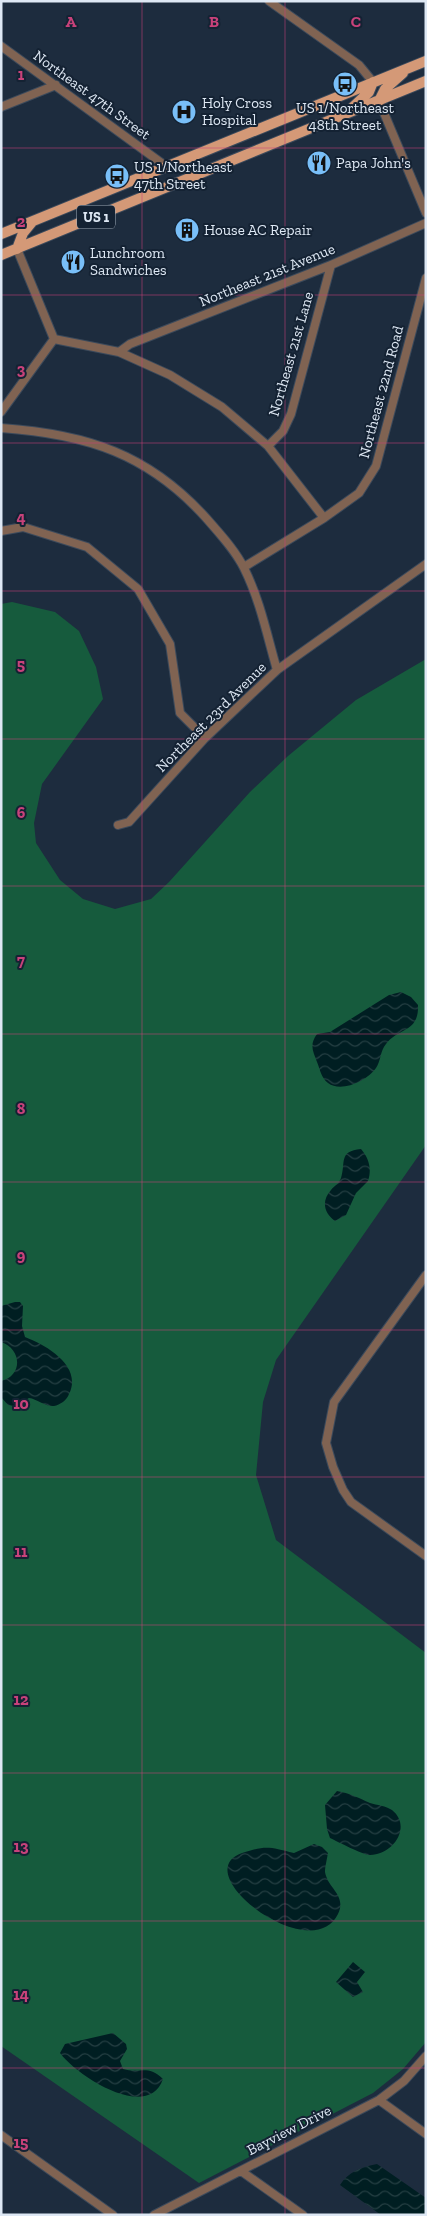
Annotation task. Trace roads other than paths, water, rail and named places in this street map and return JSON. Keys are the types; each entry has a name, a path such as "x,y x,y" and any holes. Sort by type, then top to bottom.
{"main road":[{"name":"US 1","path":"1,234 426,61"},
{"path":"379,100 385,90 409,68"},
{"path":"346,114 369,92 373,82"},
{"name":"US 1","path":"1,255 426,82"},
{"path":"17,249 23,233 32,221"}],"street":[{"path":"269,1 359,65 373,82"},
{"name":"Northeast 47th Street","path":"1,46 167,167"},
{"path":"1,106 56,85"},
{"path":"379,100 426,213"},
{"name":"Northeast 21st Avenue","path":"119,352 130,344 331,265 426,222"},
{"path":"17,249 54,339"},
{"name":"Northeast 21st Lane","path":"268,446 282,431 290,414 331,265"},
{"name":"Northeast 22nd Road","path":"244,567 324,518 359,494 376,466 426,278"},
{"path":"54,339 119,352 170,375 222,407 268,446 324,518"},
{"path":"1,412 54,339"},
{"path":"1,428 39,430 92,442 122,453 189,499 220,534 244,567 260,607 277,670"},
{"path":"1,531 23,527 87,547 138,589 170,644 180,713 205,738"},
{"name":"Northeast 23rd Avenue","path":"118,825 129,822 205,738 277,670 426,564"},
{"path":"426,1275 334,1402 326,1443 333,1467 343,1490 351,1502 426,1556"},
{"name":"Bayview Drive","path":"154,2215 379,2100 404,2081 426,2056"},
{"path":"379,2100 426,2134"},
{"path":"1,2135 113,2215"},
{"path":"241,2171 303,2215"},
{"path":"101,2206 106,2215"}],"water":[{"path":"401,992 411,997 418,1005 415,1021 412,1025 386,1044 378,1065 367,1077 347,1086 333,1086 328,1083 322,1076 313,1051 312,1045 317,1034 330,1032 389,995"},
{"path":"361,1149 369,1164 368,1181 356,1193 346,1215 335,1221 326,1211 326,1198 340,1180 346,1155 354,1150"},
{"path":"20,1302 23,1306 22,1326 25,1337 52,1351 67,1366 71,1374 72,1384 69,1394 59,1405 48,1405 29,1398 14,1406 8,1405 1,1397 1,1381 13,1374 17,1362 13,1350 1,1342 1,1306"},
{"path":"337,1791 392,1810 401,1824 400,1832 392,1846 385,1851 369,1855 330,1838 327,1829 325,1805"},
{"path":"314,1844 322,1847 328,1853 325,1872 340,1902 338,1914 324,1928 304,1930 281,1924 259,1911 240,1895 229,1879 229,1864 242,1853 268,1848 294,1853"},
{"path":"353,1962 365,1972 357,1982 363,1992 353,1997 336,1982"},
{"path":"113,2033 126,2044 127,2049 120,2061 123,2069 153,2072 163,2079 155,2091 143,2096 128,2096 112,2091 81,2073 60,2053 65,2044"},
{"path":"377,2164 426,2198 426,2215 381,2215 340,2185 343,2180 356,2171"}],"place":[{"name":"US 1/Northeast 48th Street","path":"345,84"},
{"name":"Holy Cross Hospital","path":"184,112"},
{"name":"Papa John's","path":"319,163"},
{"name":"US 1/Northeast 47th Street","path":"117,176"},
{"name":"House AC Repair","path":"187,230"},
{"name":"Lunchroom Sandwiches","path":"73,262"}]}
